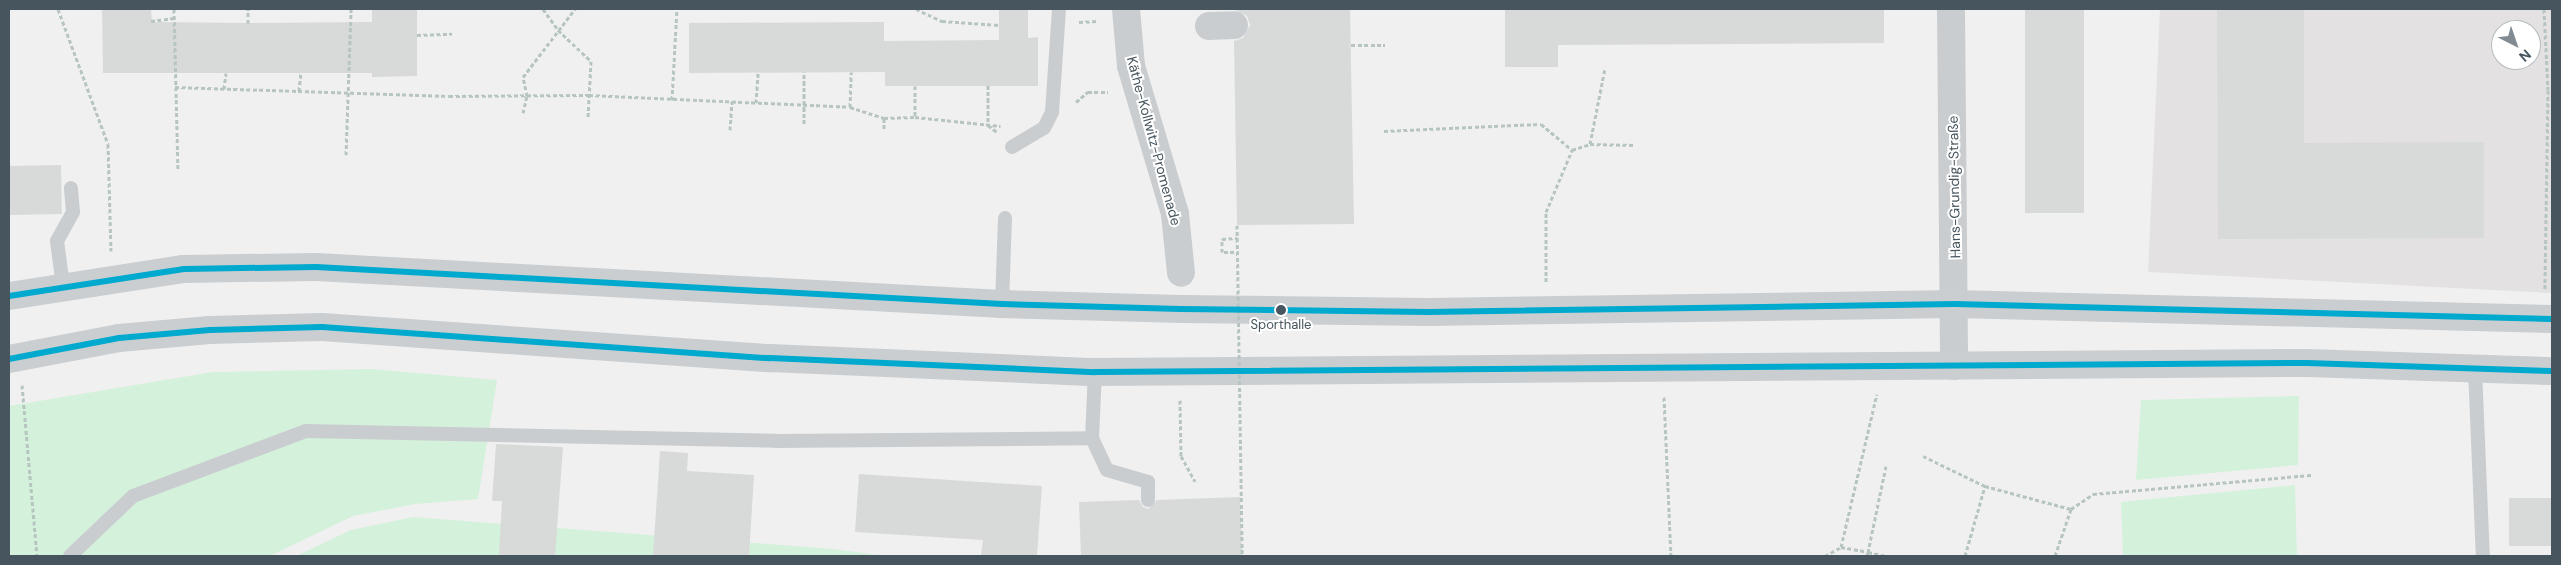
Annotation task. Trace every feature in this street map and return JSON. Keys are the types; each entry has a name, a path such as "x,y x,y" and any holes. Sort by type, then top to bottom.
{"street":[{"name":"Käthe-Kollwitz-Promenade","path":"1126,9 1130,66 1178,226 1181,273"},
{"name":"Hans-Grundig-Straße","path":"1952,9 1954,366"},
{"path":"9,296 63,286 184,269 316,267 1002,304 1408,312 1955,304 2549,319"},
{"path":"14,358 119,338 210,330 322,327 770,358 1094,372 2307,363 2552,371"}],"lane":[{"path":"1012,147 1044,128 1052,112 1059,9"},
{"path":"63,286 57,241 73,212 71,188"},
{"path":"1002,304 1005,218"},
{"path":"2474,369 2483,556"},
{"path":"1094,372 1092,438 1107,470 1148,482 1148,500"},
{"path":"70,556 133,496 306,431 776,441 1092,438"}],"path":[{"path":"58,9 108,144 112,279"},
{"path":"174,9 178,170"},
{"path":"248,9 248,23"},
{"path":"346,154 351,9"},
{"path":"543,9 558,30 591,61 588,118"},
{"path":"523,113 527,96 523,77 575,9"},
{"path":"672,100 677,9"},
{"path":"916,9 942,21 999,25"},
{"path":"2544,9 2548,90 2549,319"},
{"path":"152,22 175,18"},
{"path":"1078,22 1100,21"},
{"path":"417,35 452,34"},
{"path":"1351,45 1385,45"},
{"path":"1590,144 1605,68"},
{"path":"756,102 758,72"},
{"path":"804,72 804,124"},
{"path":"850,107 851,72"},
{"path":"224,89 226,73"},
{"path":"299,91 301,73"},
{"path":"988,85 988,125 1012,147"},
{"path":"915,86 915,117"},
{"path":"175,88 347,93 527,96 589,95 672,100 756,102 850,107 884,118 915,117 988,125 1044,128 1088,92 1138,92"},
{"path":"730,130 732,101"},
{"path":"884,118 884,129"},
{"path":"1384,131 1541,124 1572,150"},
{"path":"1546,311 1546,212 1572,150 1590,144 1635,145"},
{"path":"1236,225 1242,556"},
{"path":"1234,252 1222,252 1222,239 1237,238"},
{"path":"14,358 36,556"},
{"path":"1841,547 1874,415 1880,367"},
{"path":"1662,369 1671,556"},
{"path":"1923,456 1985,486 2071,509"},
{"path":"1868,554 1886,466"},
{"path":"2055,556 2071,509 2093,494 2310,475"},
{"path":"1965,556 1985,486"},
{"path":"1825,556 1841,547 1868,554 1886,556"}],"shaded area":[{"path":"2160,9 2552,9 2552,293 2148,272"}],"green space":[{"path":"371,369 497,380 478,499 415,504 353,516 270,556 9,556 9,406 213,372"},
{"path":"2299,396 2298,465 2136,480 2141,400"},
{"path":"2295,485 2297,556 2123,556 2121,502"},
{"path":"413,517 833,549 886,556 296,556 351,530"}],"building":[{"path":"102,9 151,9 152,22 248,23 372,22 372,9 417,9 417,76 372,77 372,73 103,73"},
{"path":"999,9 1028,9 1028,38 1038,37 1038,86 885,86 885,72 689,73 689,23 884,22 884,41 999,40"},
{"path":"1233,9 1350,9 1354,224 1237,225 1234,41 1243,38 1250,25 1247,16"},
{"path":"1505,9 1884,9 1884,43 1558,45 1558,67 1505,67"},
{"path":"2025,9 2084,9 2084,213 2025,213"},
{"path":"2217,9 2304,9 2304,143 2484,142 2484,238 2218,239"},
{"path":"61,165 62,214 10,215 9,166"},
{"path":"496,444 563,447 555,556 499,556 502,501 492,501"},
{"path":"660,451 688,453 687,471 754,475 749,556 653,556"},
{"path":"859,474 1042,486 1037,556 981,556 983,540 855,532"},
{"path":"1240,497 1242,556 1081,556 1079,502 1139,500 1143,507 1148,509 1157,500"},
{"path":"2509,498 2552,498 2552,546 2509,546"}],"transit line":[{"path":"9,296 184,269 316,267 1002,304 1181,309 1428,312 1955,304 2552,319"},
{"path":"9,359 119,338 210,330 322,327 770,358 1095,372 2307,363 2552,371"}],"place":[{"name":"Sporthalle","path":"1281,310"}]}
